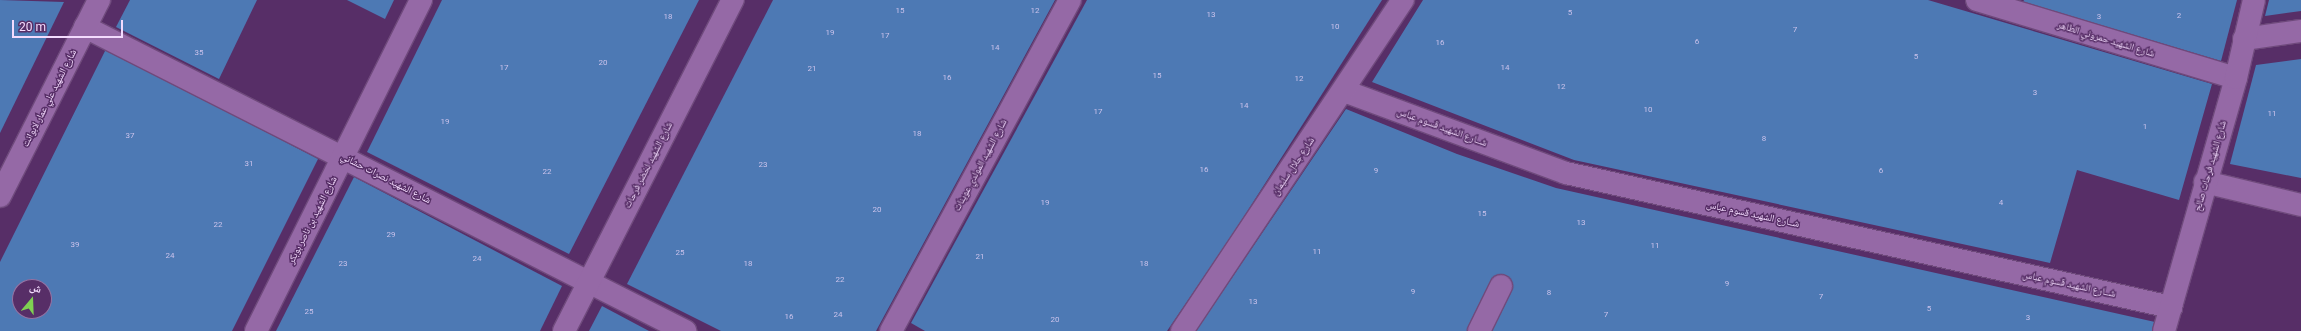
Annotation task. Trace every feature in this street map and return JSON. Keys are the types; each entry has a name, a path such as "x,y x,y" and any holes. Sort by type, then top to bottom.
{"street":[{"name":"شارع الشهيد علي عمار لابوانت","path":"0,196 99,0"},
{"name":"شارع الشهيد بن ناصر بوبكر","path":"256,331 421,0"},
{"name":"شارع الشهيد لخضر فرحات","path":"564,331 733,0"},
{"name":"شارع الشهيد المولدي عوينات","path":"891,331 1070,0"},
{"name":"شارع جلال سليمان","path":"1182,331 1344,91 1403,0"},
{"name":"شارع الشهيد حمروني الطاهر","path":"1977,0 2005,4 2236,78"},
{"name":"شارع الشهيد فرحات صالح","path":"2164,331 2205,182 2236,78 2254,0"},
{"name":"شارع الشهيد نصرات حشاني","path":"85,27 344,156 685,331"},
{"path":"2244,39 2301,31"},
{"name":"شــارع الشهيد قسوم عباس","path":"1344,91 1566,173 2171,307"},
{"path":"2205,182 2301,205"},
{"path":"1479,331 1501,286"}],"building":[{"path":"0,0 64,2 0,133"},
{"path":"130,0 257,0 219,79 116,27"},
{"path":"347,0 394,0 385,19"},
{"path":"442,0 699,0 569,254 367,152"},
{"path":"773,0 1055,0 876,331 721,331 627,284"},
{"path":"1087,0 1382,0 1227,243 1167,331 925,331 911,323"},
{"path":"1423,0 1928,0 2212,84 2179,200 2077,170 2050,263 1574,160 1372,82"},
{"path":"2024,0 2237,0 2221,61 2023,2"},
{"path":"2269,0 2301,0 2301,11 2265,16"},
{"path":"106,49 318,159 232,331 0,331 0,262"},
{"path":"2301,59 2301,178 2230,164 2256,65"},
{"path":"1346,109 1457,154 1556,188 2155,322 2152,331 1196,331"},
{"path":"354,177 562,286 540,331 276,331"},
{"path":"602,306 649,331 589,331"}]}
